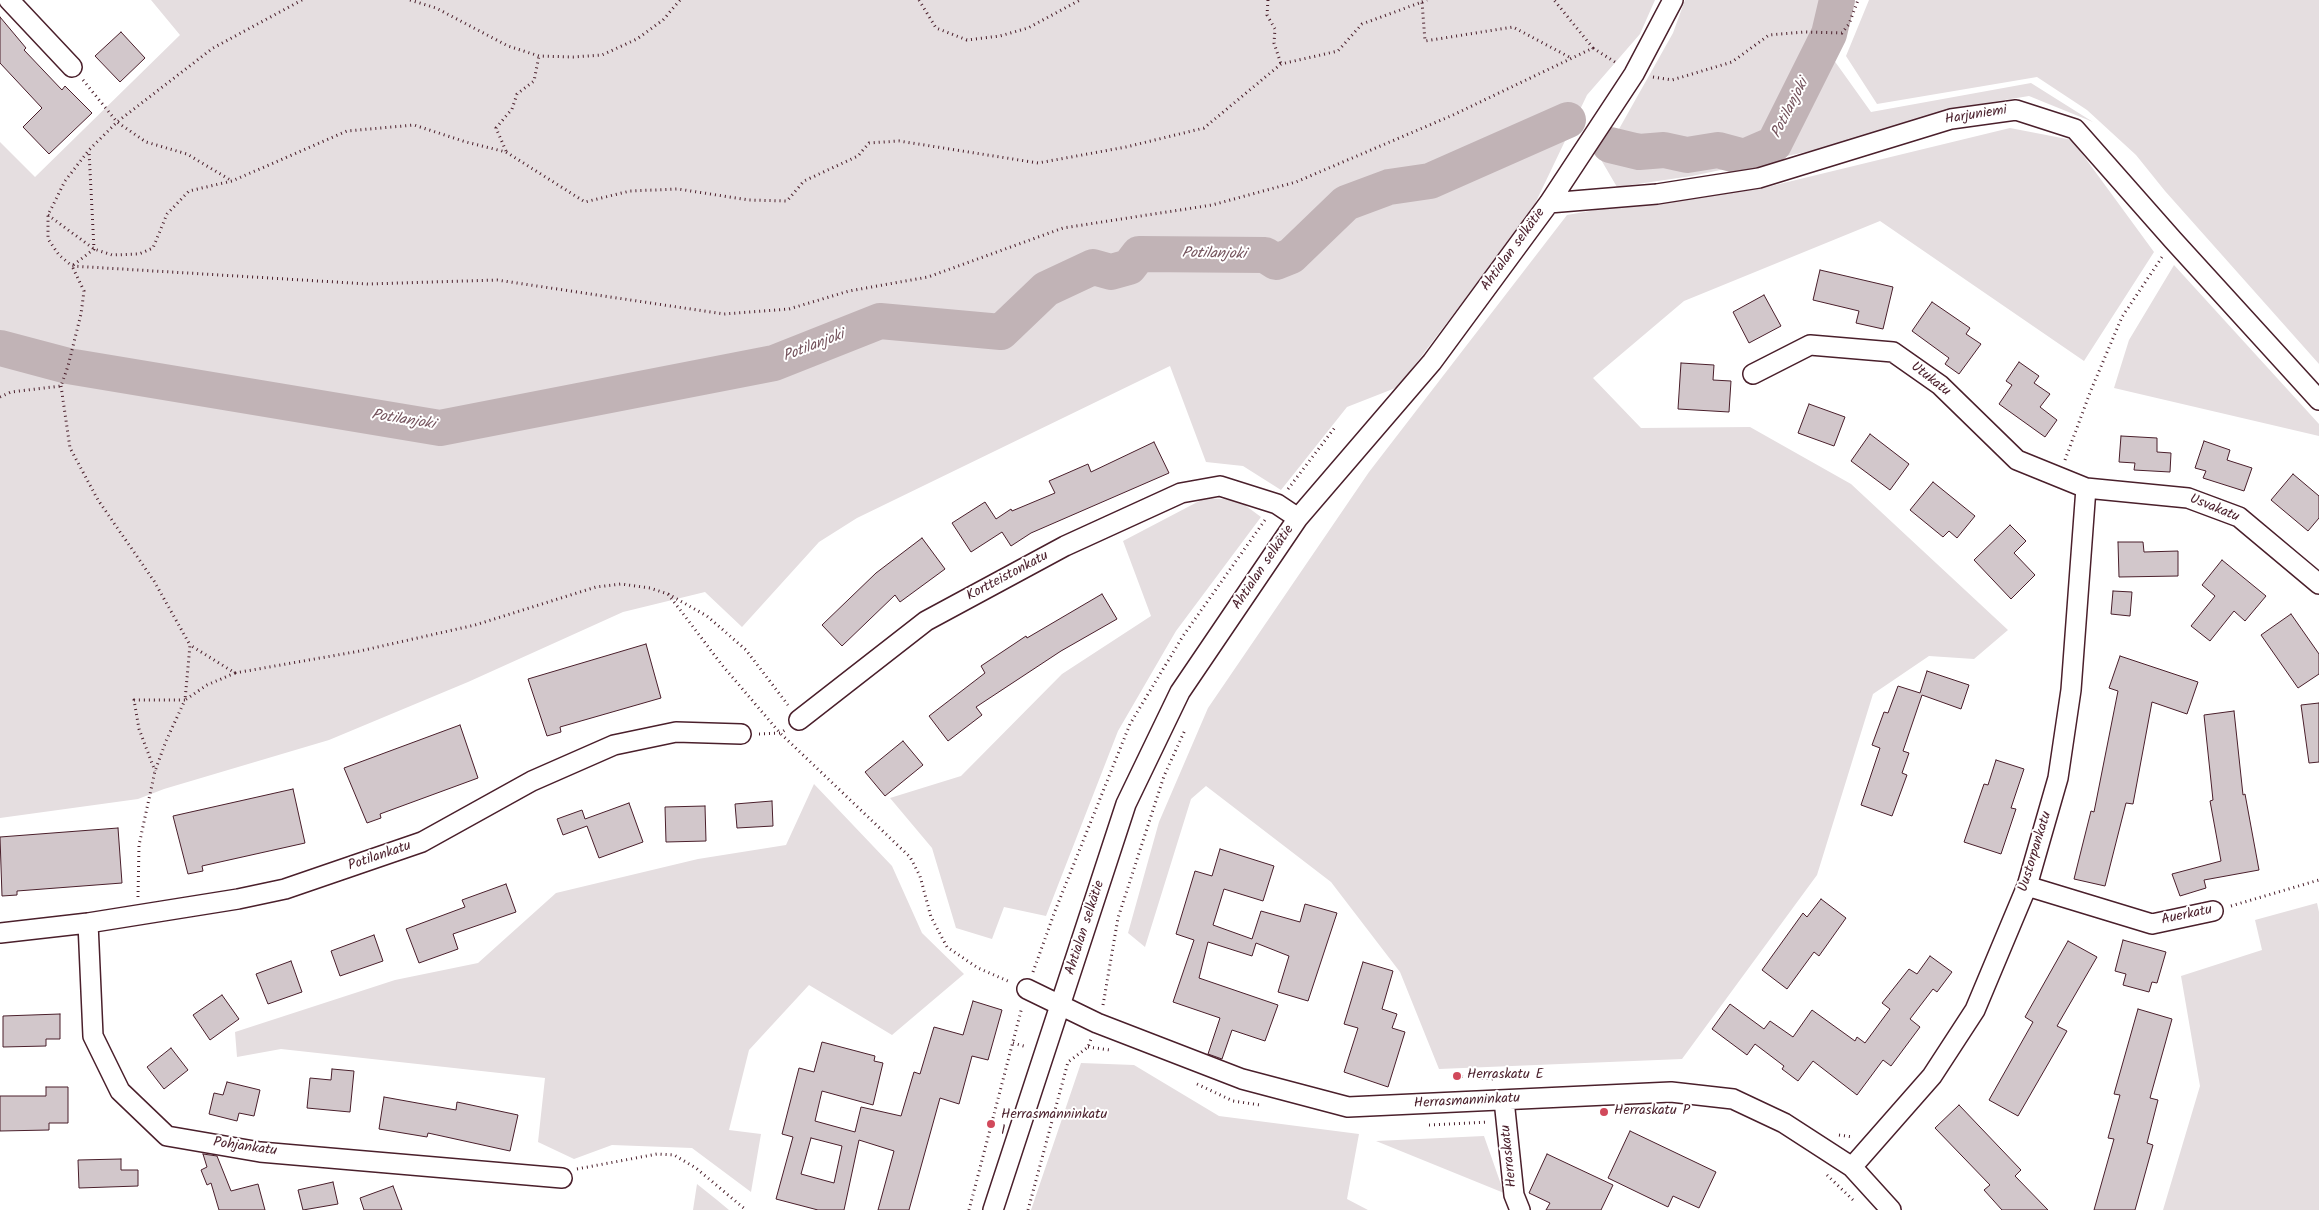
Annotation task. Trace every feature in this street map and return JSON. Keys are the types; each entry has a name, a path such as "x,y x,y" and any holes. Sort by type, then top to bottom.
{"street":[{"path":"9,0 72,67"},
{"name":"Ahtialan selkätie","path":"993,1210 1126,804 1180,692 1298,518 1432,362 1549,203 1634,74 1673,0"},
{"name":"Harjuniemi","path":"1549,203 1657,194 1759,178 1951,119 2016,110 2075,129 2319,400"},
{"name":"Utukatu","path":"1754,374 1810,345 1893,352 1940,385 2017,460 2086,488"},
{"name":"Kortteistonkatu","path":"799,720 926,621 1065,546 1181,493 1220,486 1277,504 1298,518"},
{"name":"Usvakatu","path":"2086,488 2188,498 2239,517 2319,584"},
{"name":"Uustorpankatu","path":"1852,1167 1932,1076 1975,1010 2027,886 2058,778 2071,690 2086,488"},
{"name":"Potilankatu","path":"0,934 88,923 238,899 286,889 422,842 532,781 614,745 676,732 741,734"},
{"name":"Auerkatu","path":"2027,886 2152,924 2213,912"},
{"name":"Pohjankatu","path":"88,923 93,1036 120,1091 167,1136 260,1152 562,1178"},
{"name":"Herrasmanninkatu","path":"1027,989 1097,1023 1242,1079 1348,1108 1671,1092 1733,1099 1784,1122 1852,1167 1892,1210"},
{"name":"Herraskatu","path":"1504,1100 1514,1195 1520,1210"}],"path":[{"path":"235,673 190,645 154,581 98,500 70,448 61,386 81,314 84,291 72,266 59,256 48,239 48,214 65,181 89,150 118,122 213,48 302,0"},
{"path":"410,0 436,8 508,46 539,56 602,55 637,39 663,20 680,0"},
{"path":"919,0 936,28 967,40 1000,36 1028,28 1080,0"},
{"path":"1268,0 1267,15 1275,29 1274,43 1281,64"},
{"path":"48,214 94,249 112,255 139,254 153,248 167,214 189,192 232,181 347,131 414,125 466,142 506,152 584,202 630,191 678,189 749,200 787,201 804,181 858,156 870,143 899,141 1038,163 1126,147 1204,128 1281,64 1338,51 1362,24 1427,0"},
{"path":"1554,0 1593,48 1634,74 1672,80 1732,62 1769,35 1804,32 1842,33 1849,24 1858,0"},
{"path":"1422,2 1424,41 1513,26 1571,58"},
{"path":"72,266 368,284 497,280 724,314 789,309 849,291 928,277 1063,228 1212,205 1296,182 1453,115 1593,48"},
{"path":"506,152 496,128 512,109 517,94 534,81 539,56"},
{"path":"72,67 118,122 146,142 187,154 232,181"},
{"path":"89,150 94,249"},
{"path":"2059,477 2091,390 2122,318 2173,240"},
{"path":"72,266 94,249"},
{"path":"0,397 11,392 61,386"},
{"path":"155,771 139,730 134,700 185,700 207,685 235,673 360,651 475,625 596,587 621,584 636,585 668,594 707,616 733,638 762,669 799,720 780,733 741,734"},
{"path":"668,594 722,665 780,733 910,858 920,876 931,917 947,947 978,968 1027,989 968,1210"},
{"path":"138,915 139,845 155,771 185,700 190,645"},
{"path":"1028,1210 1068,1062 1088,1048 1097,1023 1104,1000 1118,918 1164,776 1188,724"},
{"name":"Auerkatu","path":"2213,912 2319,880"},
{"path":"562,1178 571,1171 583,1166 657,1154 668,1154 688,1162 746,1210"}],"shaded area":[{"path":"151,0 1655,0 1640,34 1587,95 1531,212 1398,387 1347,407 1281,490 1243,466 1206,462 1170,366 857,518 819,542 742,627 705,592 623,612 468,682 329,740 164,789 138,799 0,818 0,142 35,177 180,35"},
{"path":"1685,0 1841,0 1826,49 1871,112 2031,83 2093,122 2029,96 1949,109 1858,141 1692,176 1617,187 1600,158 1610,145 1673,33"},
{"path":"1869,0 2319,0 2319,364 2165,191 2136,155 2087,110 2037,77 1877,104 1846,56"},
{"path":"2010,128 2072,140 2154,252 2084,361 1880,221 1684,301 1593,378 1641,428 1750,427 1851,484 2008,630 1974,659 1929,656 1873,694 1817,875 1682,1059 1439,1069 1400,972 1331,882 1206,786 1191,799 1145,947 1128,933 1159,822 1208,708 1369,472 1567,215 1647,201 1763,188"},
{"path":"2174,265 2319,424 2319,436 2114,388 2129,340"},
{"path":"1205,498 1238,500 1261,517 1176,631 1118,731 1046,916 1004,907 992,939 956,928 932,848 890,798 961,776 1062,674 1151,616 1123,541"},
{"path":"814,784 892,866 922,933 964,974 892,1035 809,985 749,1050 729,1130 761,1134 751,1192 692,1148 612,1145 574,1159 538,1142 545,1078 281,1049 237,1057 235,1032 395,980 478,963 556,893 698,859 786,845"},
{"path":"2317,903 2319,912 2319,1210 2163,1210 2200,1086 2181,976 2262,950 2255,920"},
{"path":"1081,1063 1134,1065 1219,1116 1359,1134 1347,1199 1368,1210 1031,1210"},
{"path":"1484,1136 1504,1193 1376,1141"},
{"path":"697,1184 717,1200 729,1210 693,1210"}],"building":[{"path":"0,17 26,48 24,50 62,90 65,86 92,113 49,154 23,127 42,108 0,63"},
{"path":"121,32 145,58 120,82 95,56"},
{"path":"1820,270 1893,287 1883,329 1856,323 1859,311 1813,300"},
{"path":"1764,295 1781,326 1749,343 1733,312"},
{"path":"1932,302 1970,328 1966,334 1981,344 1959,374 1945,364 1949,358 1912,331"},
{"path":"2019,362 2039,376 2034,383 2050,394 2040,407 2057,420 2045,437 1999,404 2012,385 2006,381"},
{"path":"1681,363 1714,365 1713,380 1731,381 1729,412 1678,409"},
{"path":"1809,404 1845,417 1834,446 1798,433"},
{"path":"1870,434 1909,464 1890,490 1851,461"},
{"path":"2121,436 2157,438 2157,452 2171,453 2170,472 2134,470 2135,463 2119,462"},
{"path":"2204,441 2230,450 2227,460 2252,468 2244,491 2203,478 2206,471 2195,468"},
{"path":"1154,442 1169,473 1031,533 1011,546 1002,532 971,552 952,523 985,502 996,519 1011,509 1012,511 1055,493 1049,481 1088,464 1091,472"},
{"path":"2293,474 2319,496 2319,518 2308,531 2271,500"},
{"path":"1933,482 1975,516 1957,538 1949,531 1943,537 1910,510"},
{"path":"2010,525 2026,541 2014,553 2035,575 2011,599 1974,560"},
{"path":"922,538 945,569 900,602 895,595 842,646 822,625 876,573"},
{"path":"2118,542 2143,542 2144,552 2178,551 2178,576 2119,577"},
{"path":"2222,560 2266,596 2245,621 2234,611 2210,641 2191,626 2215,596 2202,585"},
{"path":"2113,591 2132,592 2130,616 2111,614"},
{"path":"1102,594 1117,619 1061,651 976,707 982,715 948,741 929,716 985,673 981,666 1026,636 1027,638"},
{"path":"2291,614 2319,654 2319,674 2298,688 2261,635"},
{"path":"646,644 661,698 560,727 561,732 547,736 528,679"},
{"path":"2120,656 2198,682 2187,714 2152,702 2133,804 2126,803 2105,886 2074,879 2091,811 2094,812 2118,691 2109,688"},
{"path":"1927,671 1969,685 1961,709 1922,695 1903,751 1909,753 1902,773 1907,775 1892,816 1861,805 1880,748 1872,745 1884,712 1888,713 1898,686 1920,693"},
{"path":"2319,703 2319,762 2309,763 2301,705"},
{"path":"2234,711 2243,795 2245,794 2259,870 2204,880 2206,888 2180,896 2172,874 2221,861 2210,801 2213,800 2204,715"},
{"path":"460,725 478,778 380,814 381,818 367,823 344,768"},
{"path":"903,741 923,765 885,796 865,772"},
{"path":"1996,760 2024,769 2011,808 2016,809 2001,854 1964,842 1984,784 1988,785"},
{"path":"293,789 305,843 202,866 203,871 188,874 173,816"},
{"path":"772,801 773,826 737,828 735,804"},
{"path":"629,803 643,842 599,858 587,826 563,835 557,819 582,810 585,819"},
{"path":"705,806 706,841 666,842 665,807"},
{"path":"118,828 122,883 17,891 17,895 2,896 0,837"},
{"path":"1220,849 1274,866 1263,901 1224,889 1213,925 1252,939 1261,911 1300,922 1305,904 1337,913 1308,1001 1278,992 1289,956 1256,943 1252,956 1208,942 1199,978 1278,1005 1265,1041 1232,1030 1222,1059 1208,1054 1220,1018 1173,1002 1194,940 1176,934 1195,871 1212,876"},
{"path":"506,884 516,912 453,934 458,949 419,963 406,929 465,907 462,900"},
{"path":"1821,899 1846,918 1819,956 1814,952 1787,989 1762,970 1803,913 1807,917"},
{"path":"374,935 383,961 340,976 331,951"},
{"path":"2123,940 2166,952 2157,983 2152,982 2149,992 2123,985 2126,974 2115,971"},
{"path":"2068,941 2097,957 2057,1026 2067,1031 2018,1116 1989,1100 2033,1022 2025,1017"},
{"path":"1930,956 1952,972 1937,992 1933,989 1910,1019 1920,1027 1891,1066 1883,1060 1857,1095 1813,1061 1798,1081 1782,1069 1784,1066 1755,1044 1747,1055 1712,1029 1730,1004 1764,1029 1770,1021 1793,1037 1812,1010 1855,1041 1857,1037 1865,1043 1890,1009 1882,1003 1909,969 1917,974"},
{"path":"291,961 302,992 268,1004 256,974"},
{"path":"1363,962 1393,971 1382,1009 1397,1014 1392,1028 1405,1032 1388,1087 1344,1072 1358,1028 1344,1024"},
{"path":"222,995 239,1019 210,1040 193,1015"},
{"path":"973,1001 1002,1010 988,1060 972,1056 959,1104 940,1098 909,1210 878,1210 894,1151 859,1140 844,1210 818,1210 776,1199 793,1137 782,1134 799,1068 814,1072 822,1042 875,1056 874,1061 883,1063 873,1105 822,1091 815,1121 855,1132 861,1107 901,1116 914,1072 920,1074 934,1027 963,1035","holes":["811,1138 842,1146 834,1183 801,1174"]},
{"path":"2138,1009 2172,1019 2150,1098 2158,1100 2147,1143 2153,1145 2135,1210 2094,1210 2114,1139 2108,1138 2120,1095 2114,1094"},
{"path":"60,1014 60,1039 46,1039 46,1046 3,1047 3,1016"},
{"path":"171,1048 188,1070 164,1089 147,1067"},
{"path":"332,1069 354,1071 350,1112 307,1108 310,1078 331,1080"},
{"path":"227,1082 260,1090 254,1116 239,1113 237,1121 209,1114 214,1093 223,1095"},
{"path":"46,1087 68,1087 68,1123 49,1123 49,1130 0,1131 0,1096 46,1096"},
{"path":"384,1097 456,1110 457,1102 518,1115 510,1151 428,1133 427,1137 379,1129"},
{"path":"1959,1105 2021,1170 2015,1176 2048,1210 2002,1210 1984,1190 1990,1185 1935,1128"},
{"path":"1630,1131 1716,1172 1699,1208 1673,1196 1668,1207 1608,1178"},
{"path":"203,1154 217,1156 231,1191 258,1184 265,1210 219,1210 211,1183 207,1185 201,1170 207,1167"},
{"path":"1547,1154 1613,1185 1601,1210 1546,1210 1550,1203 1529,1193"},
{"path":"121,1159 121,1170 138,1170 138,1186 79,1188 78,1160"},
{"path":"333,1182 338,1204 303,1210 298,1190"},
{"path":"393,1186 402,1210 364,1210 360,1198"}],"waterway":[{"name":"Potilanjoki","path":"1610,145 1639,152 1664,150 1687,155 1718,150 1744,157 1774,144 1829,34 1837,0"},
{"name":"Potilanjoki","path":"0,348 68,366 440,428 774,363 880,321 1001,332 1046,289 1093,267 1111,272 1129,267 1139,254 1265,255 1276,262 1291,256 1346,203 1389,187 1430,181 1568,120"}],"place":[{"name":"Herraskatu E","path":"1457,1076"},
{"name":"Herraskatu P","path":"1604,1112"},
{"name":"Herrasmanninkatu I","path":"991,1124"}]}
